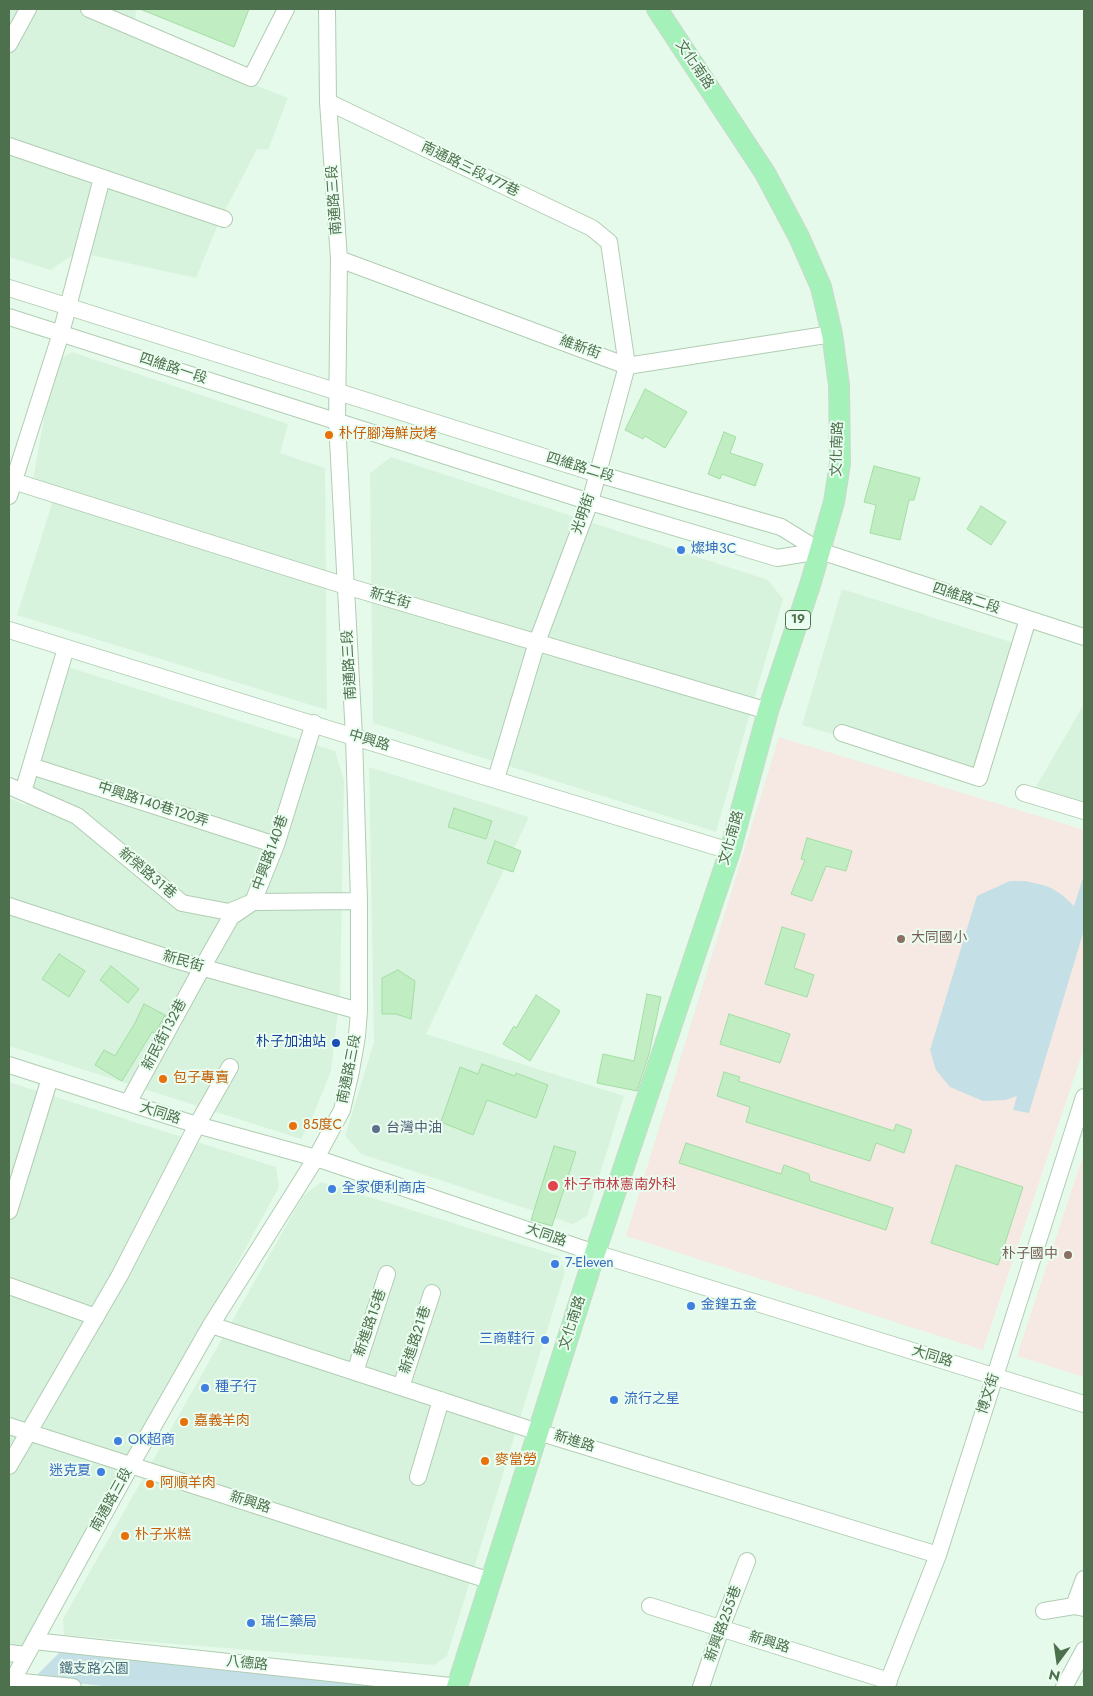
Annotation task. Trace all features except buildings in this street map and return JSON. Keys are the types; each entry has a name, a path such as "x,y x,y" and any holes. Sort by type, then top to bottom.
{"main road":[{"name":"文化南路","path":"458,1687 595,1253 730,851 768,711 810,585 834,502 840,464 839,385 832,334 821,287 799,236 765,173 657,9"}],"street":[{"path":"9,44 28,9"},
{"path":"89,9 251,78 286,9"},
{"name":"南通路三段","path":"11,1684 131,1465 211,1325 316,1158 342,1110 357,1036 359,1011 359,901 354,737 337,422 339,259 328,102 327,9"},
{"name":"南通路三段477巷","path":"328,102 592,228 609,242"},
{"path":"9,146 224,219"},
{"path":"11,489 61,333 102,178"},
{"name":"光明街","path":"496,779 537,642 590,502 627,366 609,242"},
{"name":"維新街","path":"339,259 627,366 832,334"},
{"name":"四維路一段","path":"9,288 338,391"},
{"name":"四維路一段","path":"9,316 337,422"},
{"name":"四維路二段","path":"338,391 598,474 781,528 820,551 1084,637"},
{"name":"四維路二段","path":"337,422 590,502 777,558 820,551"},
{"name":"新生街","path":"11,489 768,711"},
{"path":"842,733 979,778 1028,619"},
{"name":"中興路","path":"9,630 730,851"},
{"path":"16,789 31,766 66,648"},
{"name":"中興路140巷","path":"202,968 231,917 254,902 276,845 314,724"},
{"name":"中興路140巷120弄","path":"31,766 276,845"},
{"name":"新榮路31巷","path":"16,789 77,816 182,903 229,912 254,902 359,901"},
{"path":"1024,792 1084,812"},
{"name":"新民街","path":"9,906 202,968 359,1011"},
{"name":"新民街132巷","path":"128,1103 202,968"},
{"name":"大同路","path":"9,1065 196,1125 316,1158 595,1253 1084,1404"},
{"path":"9,1466 120,1275 196,1125 230,1068"},
{"path":"10,1204 50,1078"},
{"name":"博文街","path":"887,1684 938,1555 1084,1097"},
{"name":"新進路15巷","path":"355,1372 387,1274"},
{"path":"9,1286 96,1317"},
{"name":"新進路21巷","path":"401,1387 432,1294"},
{"name":"新進路","path":"211,1325 538,1432 938,1555"},
{"path":"418,1477 441,1400"},
{"name":"新興路","path":"9,1426 491,1581"},
{"name":"新興路255巷","path":"701,1687 747,1561"},
{"path":"1044,1610 1079,1607 1084,1579"},
{"name":"新興路","path":"650,1606 887,1684"},
{"name":"八德路","path":"9,1653 30,1648 458,1687"},
{"path":"1064,1687 1084,1650"},
{"path":"11,1684 73,1687"}],"shaded area":[{"path":"9,9 136,9 134,37 288,98 268,150 257,149 219,222 196,278 77,252 50,270 9,257"},
{"path":"72,352 288,424 280,453 325,468 327,710 17,615 55,494 32,485 54,363"},
{"path":"391,457 768,580 783,599 716,832 373,723 370,473"},
{"path":"842,589 1027,647 985,780 802,725"},
{"path":"68,667 335,751 344,780 340,995 331,1071 313,1116 301,1139 9,1046 9,798 25,805 35,778"},
{"path":"1084,704 1084,806 1034,790"},
{"name":"大同國小","path":"779,737 1084,830 1084,1048 983,1350 626,1236"},
{"path":"369,767 529,817 426,1034 624,1096 587,1216 573,1224 361,1154 345,1136 374,1042"},
{"path":"9,1082 276,1167 279,1187 9,1683"},
{"name":"朴子國中","path":"1084,1153 1084,1377 1017,1356"},
{"path":"321,1182 559,1256 565,1272 447,1656 434,1665 64,1635 63,1619 303,1196"}],"green space":[{"path":"1084,875 1084,930 1029,1113 1013,1110 1017,1096 1005,1100 983,1101 950,1087 936,1070 930,1050 977,896 1010,881 1025,881 1051,888 1074,906"},
{"name":"鐵支路公園","path":"62,1650 404,1687 114,1687 33,1679"}],"place":[{"name":"朴仔腳海鮮炭烤","path":"329,435"},
{"name":"燦坤3C","path":"681,550"},
{"name":"大同國小","path":"901,939"},
{"name":"朴子加油站","path":"336,1043"},
{"name":"包子專賣","path":"163,1079"},
{"name":"85度C","path":"293,1126"},
{"name":"台灣中油","path":"376,1129"},
{"name":"朴子市林憲南外科","path":"553,1186"},
{"name":"全家便利商店","path":"332,1189"},
{"name":"朴子國中","path":"1068,1255"},
{"name":"7-Eleven","path":"555,1264"},
{"name":"金鍠五金","path":"691,1306"},
{"name":"三商鞋行","path":"545,1340"},
{"name":"種子行","path":"205,1388"},
{"name":"流行之星","path":"614,1400"},
{"name":"嘉義羊肉","path":"184,1422"},
{"name":"OK超商","path":"118,1441"},
{"name":"麥當勞","path":"485,1461"},
{"name":"迷克夏","path":"101,1472"},
{"name":"阿順羊肉","path":"150,1484"},
{"name":"朴子米糕","path":"125,1536"},
{"name":"瑞仁藥局","path":"251,1623"}]}
